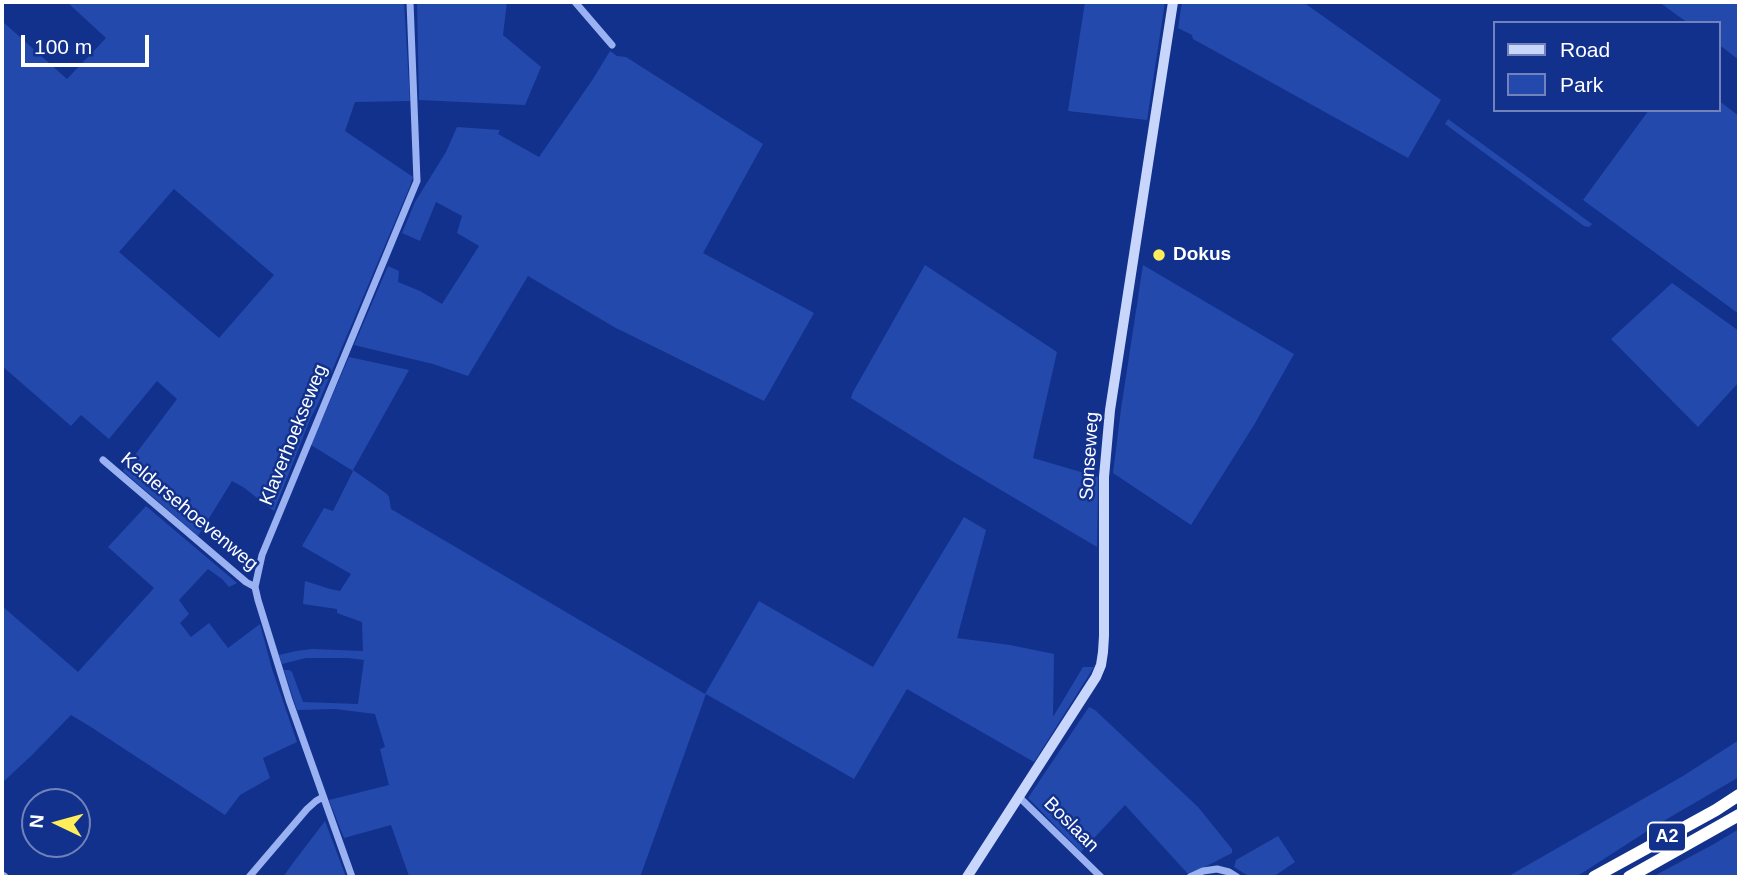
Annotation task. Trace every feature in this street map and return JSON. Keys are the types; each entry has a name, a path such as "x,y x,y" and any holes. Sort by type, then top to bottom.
{"highway":[{"name":"A2","path":"1594,877 1739,795"},
{"name":"A2","path":"1629,877 1739,815"}],"main road":[{"name":"Sonseweg","path":"967,877 1096,677 1103,653 1104,477 1110,410 1173,2"}],"street":[{"name":"Klaverhoekseweg","path":"352,877 289,700 255,587 262,555 417,181 410,2"},
{"path":"575,2 612,45"},
{"name":"Keldersehoevenweg","path":"103,460 255,587"},
{"name":"Boslaan","path":"1018,796 1101,877"},
{"path":"249,877 307,809 323,797"},
{"path":"1190,877 1217,869 1237,877"}],"green space":[{"path":"67,2 404,2 410,101 355,102 345,131 413,177 410,186 311,417 274,511 232,481 198,536 123,471 177,399 157,381 109,439 81,415 71,426 2,366 2,21 67,79 106,38","holes":["174,189 274,275 219,338 119,252"]},
{"path":"417,2 507,2 503,35 541,67 525,105 419,100"},
{"path":"1085,2 1165,2 1147,120 1068,111"},
{"path":"1182,2 1303,2 1441,100 1408,158 1193,39 1192,35 1178,28"},
{"path":"1659,2 1739,2 1739,60 1720,46 1720,21 1685,21"},
{"path":"610,51 617,56 626,57 763,144 703,253 814,313 764,401 614,327 528,276 468,376 433,364 354,345 388,266 399,271 398,282 442,304 479,246 457,233 462,216 436,202 420,241 402,233 415,202 446,152 457,127 500,130 498,134 539,157"},
{"path":"1720,102 1739,116 1739,314 1583,200 1648,112 1720,112"},
{"path":"1448,119 1592,224 1589,227 1584,226 1445,124"},
{"path":"925,265 1057,352 1033,458 1098,477 1097,547 851,398"},
{"path":"1143,265 1294,354 1254,425 1191,525 1113,473"},
{"path":"1672,283 1739,331 1739,382 1698,427 1611,339"},
{"path":"349,357 409,370 353,470 387,494 391,509 705,694 759,601 873,667 964,517 986,530 957,638 1054,654 1053,717 1083,667 1094,667 1034,762 907,689 854,779 706,694 640,877 407,877 409,876 391,825 344,838 329,800 389,785 380,749 385,747 375,714 335,709 297,710 284,670 292,672 303,702 358,704 364,660 306,658 282,664 279,655 312,649 363,651 362,622 337,613 337,609 303,604 305,581 340,591 351,574 302,546 324,508 333,511 353,471 311,445"},
{"path":"146,506 237,583 229,587 208,569 179,600 189,614 180,623 191,637 209,623 228,648 260,624 297,742 263,758 270,778 240,795 225,815 71,715 2,781 2,606 78,672 154,588 108,547"},
{"path":"1089,707 1198,807 1232,849 1232,853 1189,875 1125,805 1081,852 1028,798"},
{"path":"1739,740 1739,777 1655,826 1576,877 1507,877 1683,776"},
{"path":"325,821 346,877 283,877 293,863"},
{"path":"1739,829 1739,877 1652,877 1714,844"},
{"path":"1278,836 1295,862 1273,877 1250,877 1234,867 1236,860"}],"place":[{"name":"Dokus","path":"1159,255"}]}
